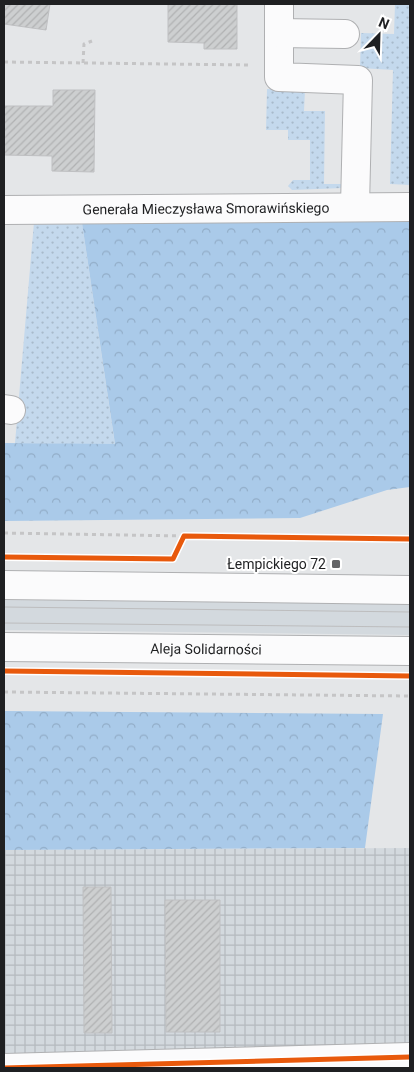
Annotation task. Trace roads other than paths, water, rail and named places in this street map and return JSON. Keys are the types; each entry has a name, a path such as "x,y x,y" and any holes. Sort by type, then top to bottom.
{"street":[{"path":"279,4 279,77 358,80 355,206"},
{"path":"279,33 345,34"},
{"name":"Generała Mieczysława Smorawińskiego","path":"4,210 410,207"},
{"path":"4,585 410,590"},
{"name":"Aleja Solidarności","path":"4,646 410,651"},
{"path":"4,1068 410,1057"}],"tram line":[{"path":"4,607 410,612"},
{"path":"4,623 410,627"}],"place":[{"name":"Łempickiego 72","path":"336,564"}]}
